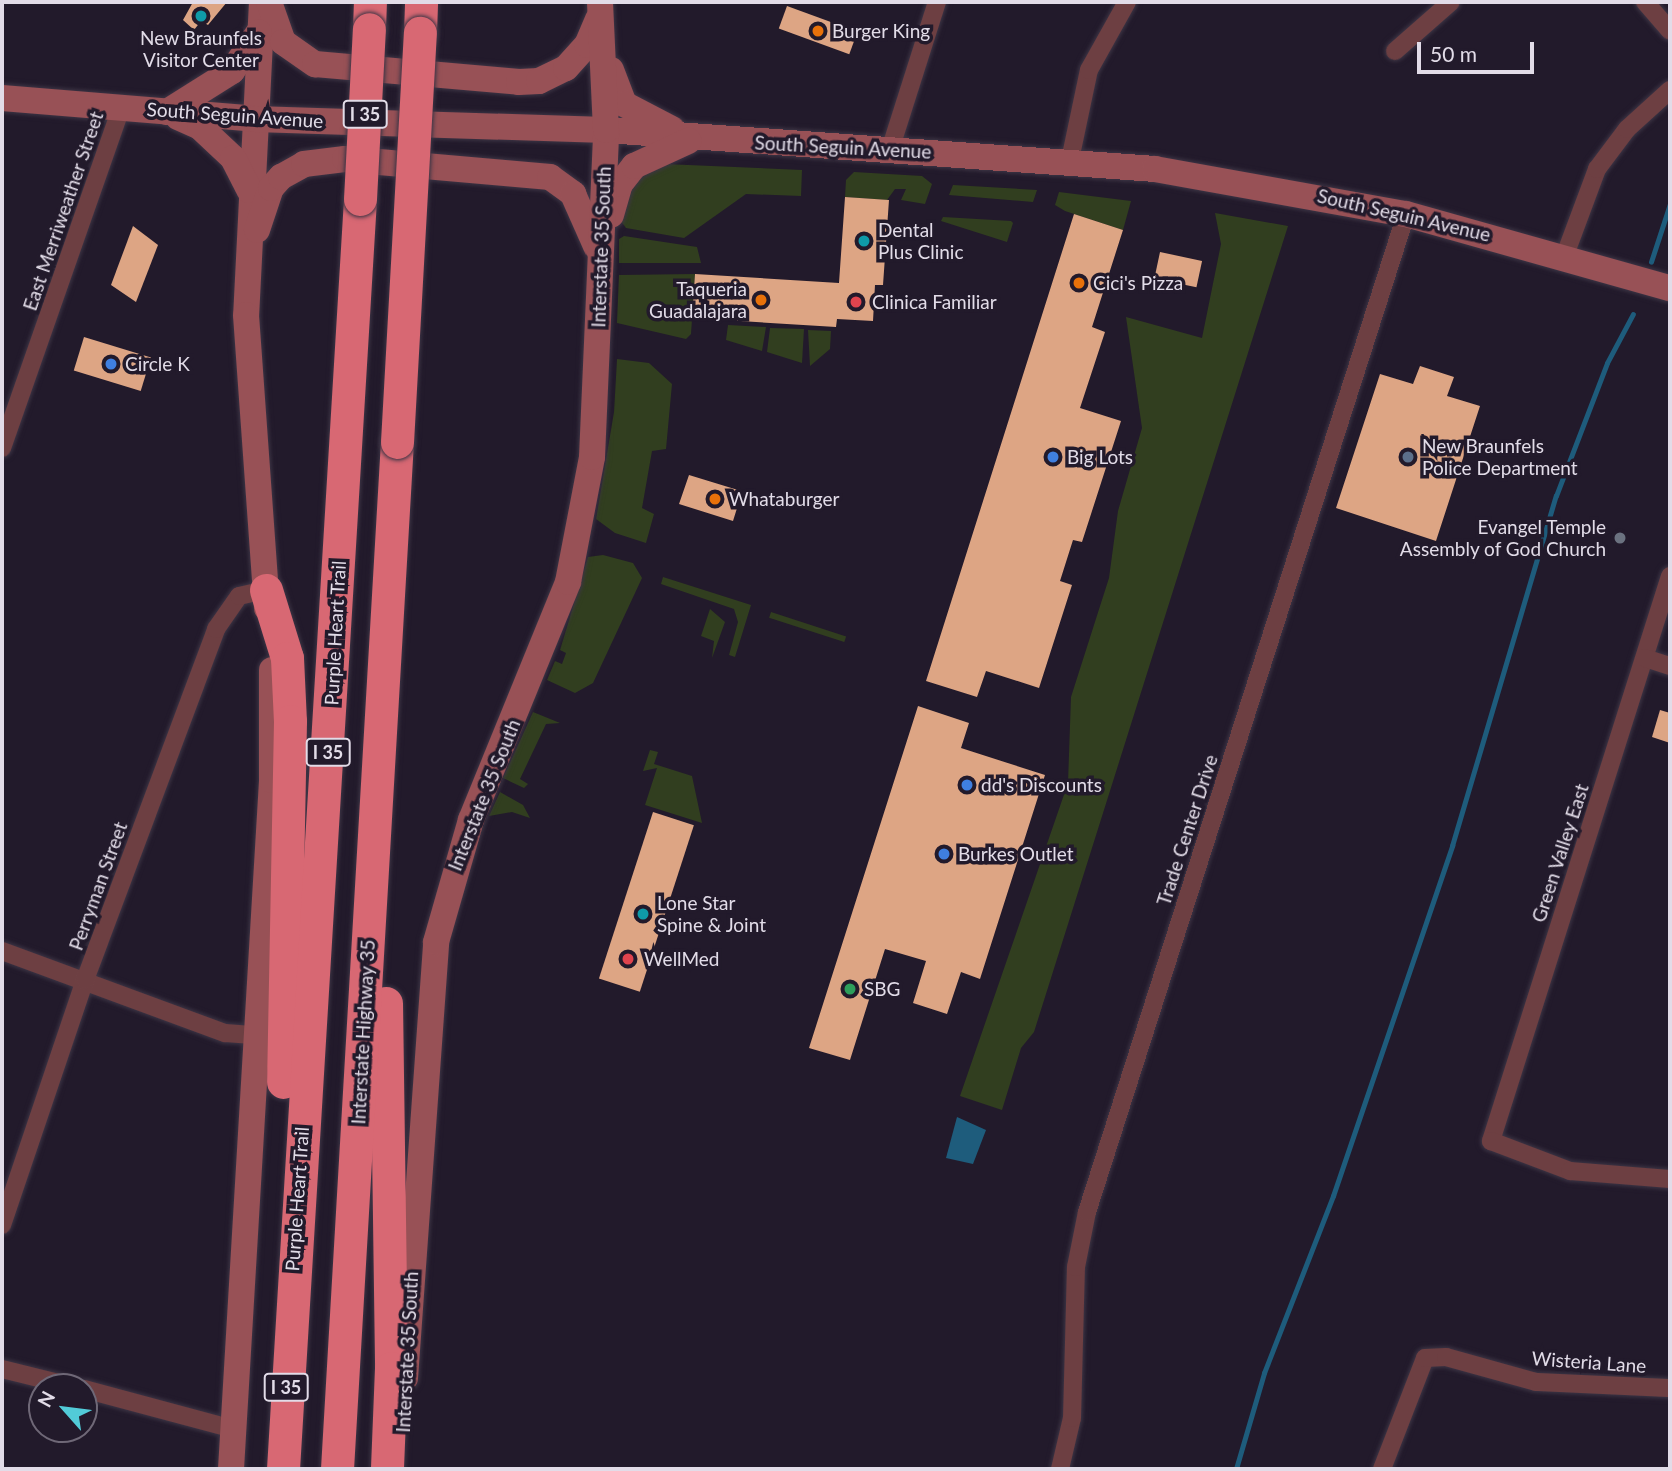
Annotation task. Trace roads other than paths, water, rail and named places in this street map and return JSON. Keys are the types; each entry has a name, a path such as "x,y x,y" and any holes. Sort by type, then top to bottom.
{"highway":[{"name":"Purple Heart Trail","path":"289,1305 370,15"},
{"name":"Interstate Highway 35","path":"337,1469 421,18"},
{"path":"266,590 287,658 290,722 281,1178 289,1305"},
{"path":"373,853 386,987 391,1368 387,1469"},
{"name":"I 35","path":"283,1469 289,1305"}],"main road":[{"path":"231,1469 273,728 266,590 249,401 249,191 262,2"},
{"path":"269,2 283,42 316,65 519,82 552,76 579,58 600,7"},
{"path":"600,7 624,104 647,120 696,139"},
{"name":"Interstate 35 South","path":"400,1469 425,1031 436,942 464,839 538,666 580,535 592,457 606,130 600,7"},
{"path":"167,112 232,71 260,31"},
{"name":"South Seguin Avenue","path":"2,98 255,119 606,130 696,139 1070,160 1241,181 1406,214 1564,255 1670,288"},
{"path":"167,112 200,127 223,147 242,170 249,191"},
{"path":"601,269 612,208 626,174 647,156 696,139"},
{"path":"248,263 262,211 281,177 304,164 345,159 551,177 573,194 584,212 601,269"}],"street":[{"path":"890,150 937,2"},
{"path":"1070,160 1093,58 1127,2"},
{"path":"1395,51 1451,2"},
{"path":"1645,2 1670,31"},
{"path":"1564,255 1604,158 1627,128 1670,90"},
{"name":"East Merriweather Street","path":"2,448 122,106"},
{"name":"Trade Center Drive","path":"1060,1469 1072,1418 1076,1267 1087,1212 1406,214"},
{"name":"Green Valley East","path":"1670,576 1492,1142 1570,1171 1670,1179"},
{"name":"Perryman Street","path":"2,1225 85,980 216,629 239,596 266,590"},
{"path":"1646,658 1670,666"},
{"path":"2,951 225,1034 256,1035"},
{"name":"Wisteria Lane","path":"1382,1469 1425,1357 1446,1357 1536,1382 1670,1388"},
{"path":"2,1369 28,1375"},
{"path":"98,1393 233,1429"}],"water":[{"path":"957,1117 986,1130 973,1164 946,1158"}],"waterway":[{"path":"1651,262 1670,204"},
{"path":"1236,1469 1264,1373 1333,1196 1452,846 1556,496 1607,363 1633,314"}],"place":[{"name":"New Braunfels Visitor Center","path":"201,16"},
{"name":"Burger King","path":"818,31"},
{"name":"Dental Plus Clinic","path":"864,241"},
{"name":"Cici's Pizza","path":"1079,283"},
{"name":"Taqueria Guadalajara","path":"761,300"},
{"name":"Clinica Familiar","path":"856,302"},
{"name":"Circle K","path":"111,364"},
{"name":"Big Lots","path":"1053,457"},
{"name":"New Braunfels Police Department","path":"1408,457"},
{"name":"Whataburger","path":"715,499"},
{"name":"Evangel Temple Assembly of God Church","path":"1620,538"},
{"name":"dd's Discounts","path":"967,785"},
{"name":"Burkes Outlet","path":"944,854"},
{"name":"Lone Star Spine & Joint","path":"643,914"},
{"name":"WellMed","path":"628,959"},
{"name":"SBG","path":"850,989"}]}
